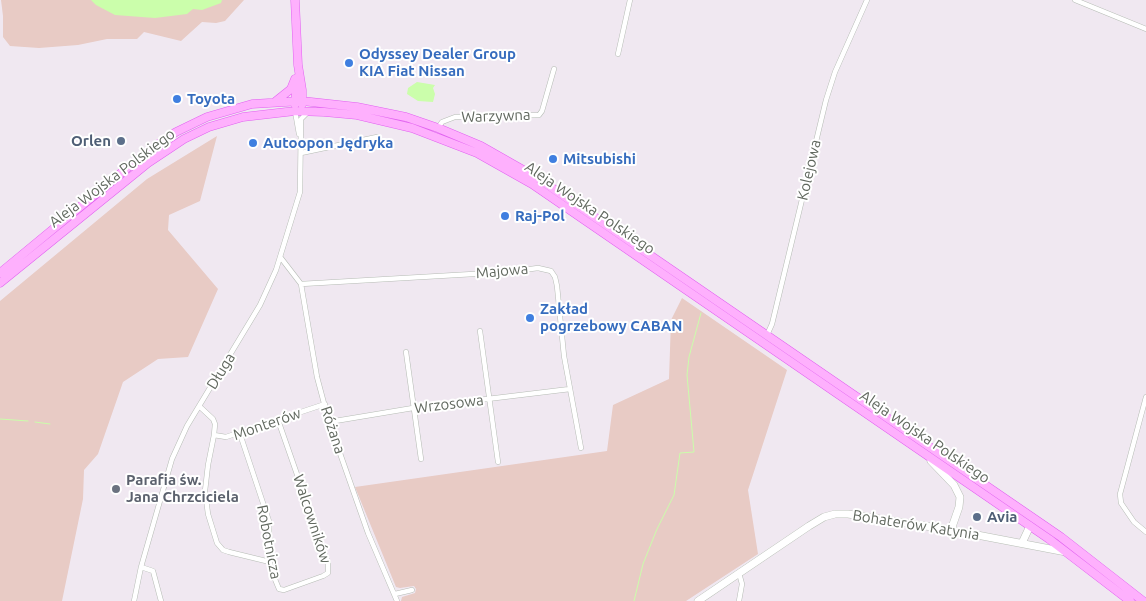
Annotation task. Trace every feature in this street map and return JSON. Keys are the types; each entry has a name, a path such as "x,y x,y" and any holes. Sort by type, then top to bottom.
{"main road":[{"path":"295,0 299,101 302,111"},
{"path":"276,101 292,87 298,65"},
{"name":"Aleja Wojska Polskiego","path":"0,273 144,154 176,132 207,117 230,109 276,101 335,104 378,110 438,128 489,150 539,179 1061,537 1143,601"},
{"name":"Aleja Wojska Polskiego","path":"0,283 148,163 184,139 209,127 232,119 279,112 302,111 351,115 391,122 425,132 477,153 532,184 1068,552 1129,599"}],"street":[{"path":"618,54 630,0"},
{"name":"Kolejowa","path":"764,344 772,324 826,100 835,72 867,0"},
{"path":"1075,0 1146,29"},
{"name":"Warzywna","path":"438,128 445,120 455,117 539,115 542,111 554,69"},
{"name":"Długa","path":"300,140 302,111"},
{"name":"Długa","path":"134,601 141,567 172,459 187,426 260,305 280,258 300,192 302,111"},
{"path":"301,154 377,137"},
{"name":"Różana","path":"280,258 301,284 317,377 329,422 368,533 397,601"},
{"name":"Majowa","path":"301,284 508,272 538,268 552,271 557,286 564,356 581,448"},
{"path":"480,331 498,462"},
{"path":"406,352 421,459"},
{"name":"Wrzosowa","path":"329,422 413,408 570,389"},
{"path":"1146,396 1120,494 1121,503 1134,522 1146,532"},
{"name":"Monterów","path":"199,406 213,419 215,424 214,435 226,437 240,434 325,404"},
{"name":"Walcowników","path":"278,420 325,554 328,569 328,573 323,576 284,590"},
{"name":"Robotnicza","path":"240,434 269,521 270,562 279,589 284,590"},
{"path":"214,435 208,465 206,491 208,514 217,543 223,550 270,562"},
{"path":"916,447 944,473 959,494 959,507 951,530"},
{"name":"Bohaterów Katynia","path":"698,601 809,526 824,517 835,514 848,514 951,530 1068,552"},
{"path":"1022,543 1030,526"},
{"path":"141,567 153,571 161,601"},
{"path":"739,573 742,584 739,601"},
{"path":"394,594 412,590"}],"shaded area":[{"path":"1,0 244,0 225,21 216,23 202,22 181,41 144,32 137,39 107,39 78,45 39,48 10,46 3,37"},
{"path":"91,0 222,0 221,3 202,10 193,9 187,14 155,18 115,15 96,5"},
{"path":"417,82 435,85 433,88 435,94 433,102 418,101 407,94 408,88"},
{"path":"217,136 200,201 169,215 168,230 218,289 188,357 158,359 123,382 98,454 84,470 83,499 62,601 0,601 0,301 147,179"},
{"path":"682,298 787,370 748,490 758,554 686,601 401,601 402,597 415,593 416,589 414,586 396,587 355,487 607,451 613,405 669,379 671,320"}],"waterway":[{"path":"634,601 643,564 657,529 674,495 680,453 694,452 687,375 689,357 701,313"},
{"path":"0,419 28,421"},
{"path":"35,422 50,424"}],"place":[{"name":"Odyssey Dealer Group KIA Fiat Nissan","path":"349,63"},
{"name":"Toyota","path":"177,99"},
{"name":"Orlen","path":"121,141"},
{"name":"Autoopon Jędryka","path":"253,143"},
{"name":"Mitsubishi","path":"553,159"},
{"name":"Raj-Pol","path":"505,216"},
{"name":"Zakład pogrzebowy CABAN","path":"530,318"},
{"name":"Parafia św. Jana Chrzciciela","path":"116,489"},
{"name":"Avia","path":"977,517"}]}
